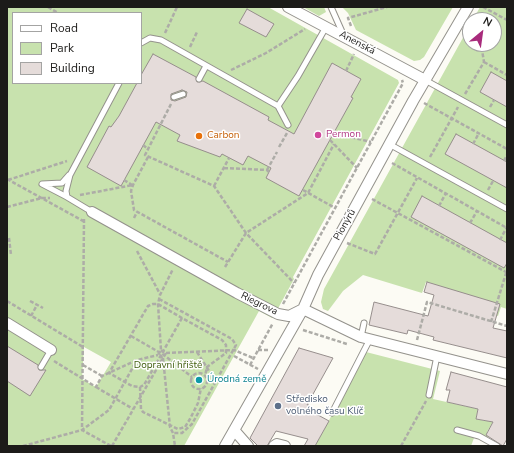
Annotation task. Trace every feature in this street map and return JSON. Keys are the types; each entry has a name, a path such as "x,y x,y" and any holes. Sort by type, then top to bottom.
{"street":[{"name":"Anenská","path":"288,7 425,80"},
{"name":"Pionýrů","path":"225,446 303,309 318,274 389,144 468,7"},
{"name":"Riegrova","path":"92,212 177,260 278,314 289,316 303,309"},
{"path":"303,309 366,338 507,374"},
{"path":"7,323 49,353"},
{"path":"234,430 248,446"},
{"path":"274,446 277,444 285,446"}],"lane":[{"path":"331,7 344,37"},
{"path":"278,106 298,76 326,27"},
{"path":"142,42 150,38 161,40 222,74 278,106 288,125"},
{"path":"199,79 206,66"},
{"path":"425,80 507,125"},
{"path":"67,197 66,191 70,175 118,84"},
{"path":"173,100 183,94"},
{"path":"389,144 507,209"},
{"path":"70,175 62,183 42,184 92,212"},
{"path":"332,412 366,338 364,323"},
{"path":"41,367 49,353"},
{"path":"429,396 437,356"},
{"path":"457,430 479,436 497,446"}],"path":[{"path":"161,40 178,7"},
{"path":"351,28 348,18 387,7"},
{"path":"483,7 507,20"},
{"path":"222,74 266,52 309,26"},
{"path":"186,55 197,32"},
{"path":"346,71 356,52 349,48"},
{"path":"484,62 507,74"},
{"path":"250,364 403,83 402,78"},
{"path":"458,92 470,99"},
{"path":"419,110 426,98"},
{"path":"173,100 145,155 214,186 246,233 294,283"},
{"path":"483,106 489,109 494,100"},
{"path":"423,103 507,149"},
{"path":"279,147 290,128 288,125"},
{"path":"334,133 371,142"},
{"path":"473,144 479,133"},
{"path":"330,140 357,168"},
{"path":"225,267 246,233 308,193 334,144"},
{"path":"143,145 148,149"},
{"path":"388,169 399,150"},
{"path":"224,168 268,171 277,152"},
{"path":"422,154 436,162"},
{"path":"504,160 507,155"},
{"path":"8,180 80,157"},
{"path":"148,157 131,191 134,210 228,262"},
{"path":"214,186 229,158"},
{"path":"391,163 507,228 500,240"},
{"path":"346,243 375,254 417,178"},
{"path":"124,180 133,185"},
{"path":"488,190 493,181"},
{"path":"7,208 42,198 67,197 133,185"},
{"path":"481,187 494,194"},
{"path":"303,190 335,208"},
{"path":"368,205 375,193"},
{"path":"439,206 446,193"},
{"path":"372,198 506,271 491,322"},
{"path":"80,205 84,222 82,430"},
{"path":"470,223 477,211"},
{"path":"134,218 137,212"},
{"path":"343,249 350,237"},
{"path":"9,238 8,247 11,255"},
{"path":"137,250 160,295"},
{"path":"175,446 173,433 170,427 158,304 160,295 177,260"},
{"path":"159,299 232,339 236,345 188,429 182,433 173,433"},
{"path":"7,301 83,347"},
{"path":"30,301 43,308"},
{"path":"415,350 426,302 507,326"},
{"path":"31,316 37,304"},
{"path":"110,373 148,306 158,304 222,340 226,345 227,351"},
{"path":"110,373 132,386 140,387 144,385 182,318"},
{"path":"132,336 162,354 192,377"},
{"path":"410,337 423,340"},
{"path":"96,388 102,376 137,360 162,354 234,350 254,358"},
{"path":"192,377 192,386 201,388 206,385 205,376 207,367 227,351"},
{"path":"197,352 216,382"},
{"path":"49,353 82,380 133,409"},
{"path":"82,430 105,445 112,446 141,396 162,354"},
{"path":"234,356 266,374"},
{"path":"23,446 33,445 82,430 109,410 137,360"},
{"path":"83,365 102,376"},
{"path":"192,377 200,373 205,376"},
{"path":"140,387 141,409 143,412 178,430 185,427 198,403 201,388"},
{"path":"401,446 416,416 429,396"}],"green space":[{"name":"Dopravní hřiště","path":"7,7 268,7 398,80 399,83 293,277 294,279 275,314 272,318 259,311 184,446 7,446","holes":["84,347 111,362 96,387 82,379"]},
{"path":"303,7 324,7 326,12 319,16"},
{"path":"342,7 453,7 424,57 420,60 414,61 356,30 348,13"},
{"path":"480,7 507,7 507,309 501,307 498,316 487,313 453,291 426,282 422,293 363,275 343,291 328,311 323,309 321,302 324,289 462,39 462,52 502,52 502,12 477,12"},
{"path":"366,352 440,371 433,399 478,409 476,419 486,421 489,413 497,415 487,432 490,434 487,439 468,434 474,438 471,446 315,446"}],"building":[{"path":"247,9 274,24 266,37 239,23"},
{"path":"153,54 196,77 197,82 203,81 269,117 268,120 294,134 332,63 361,79 351,97 353,98 299,196 266,178 271,168 248,156 243,165 222,154 220,157 177,141 180,135 156,122 121,186 87,167 109,126 111,127 119,116 136,84 142,84 142,73","holes":["182,90 187,92 186,97 175,101 171,100 171,94"]},
{"path":"491,72 507,81 507,107 480,92"},
{"path":"456,134 507,162 507,188 445,154"},
{"path":"422,196 507,243 507,263 504,268 411,217"},
{"path":"427,282 500,304 493,328 507,331 507,358 433,340 434,337 408,330 407,334 369,325 374,302 428,316 434,295 424,292"},
{"path":"7,346 38,365 39,370 46,370 30,396 7,381"},
{"path":"299,348 333,358 307,405 309,405 307,409 329,421 315,446 304,446 308,439 276,431 267,446 258,446 250,438"},
{"path":"451,372 507,387 507,439 503,446 486,435 493,422 476,419 478,409 447,402 450,390 446,390"}],"place":[{"name":"Permon","path":"318,135"},
{"name":"Carbon","path":"199,136"},
{"name":"Úrodná země","path":"199,380"},
{"name":"Středisko volného času Klíč","path":"278,406"}]}
